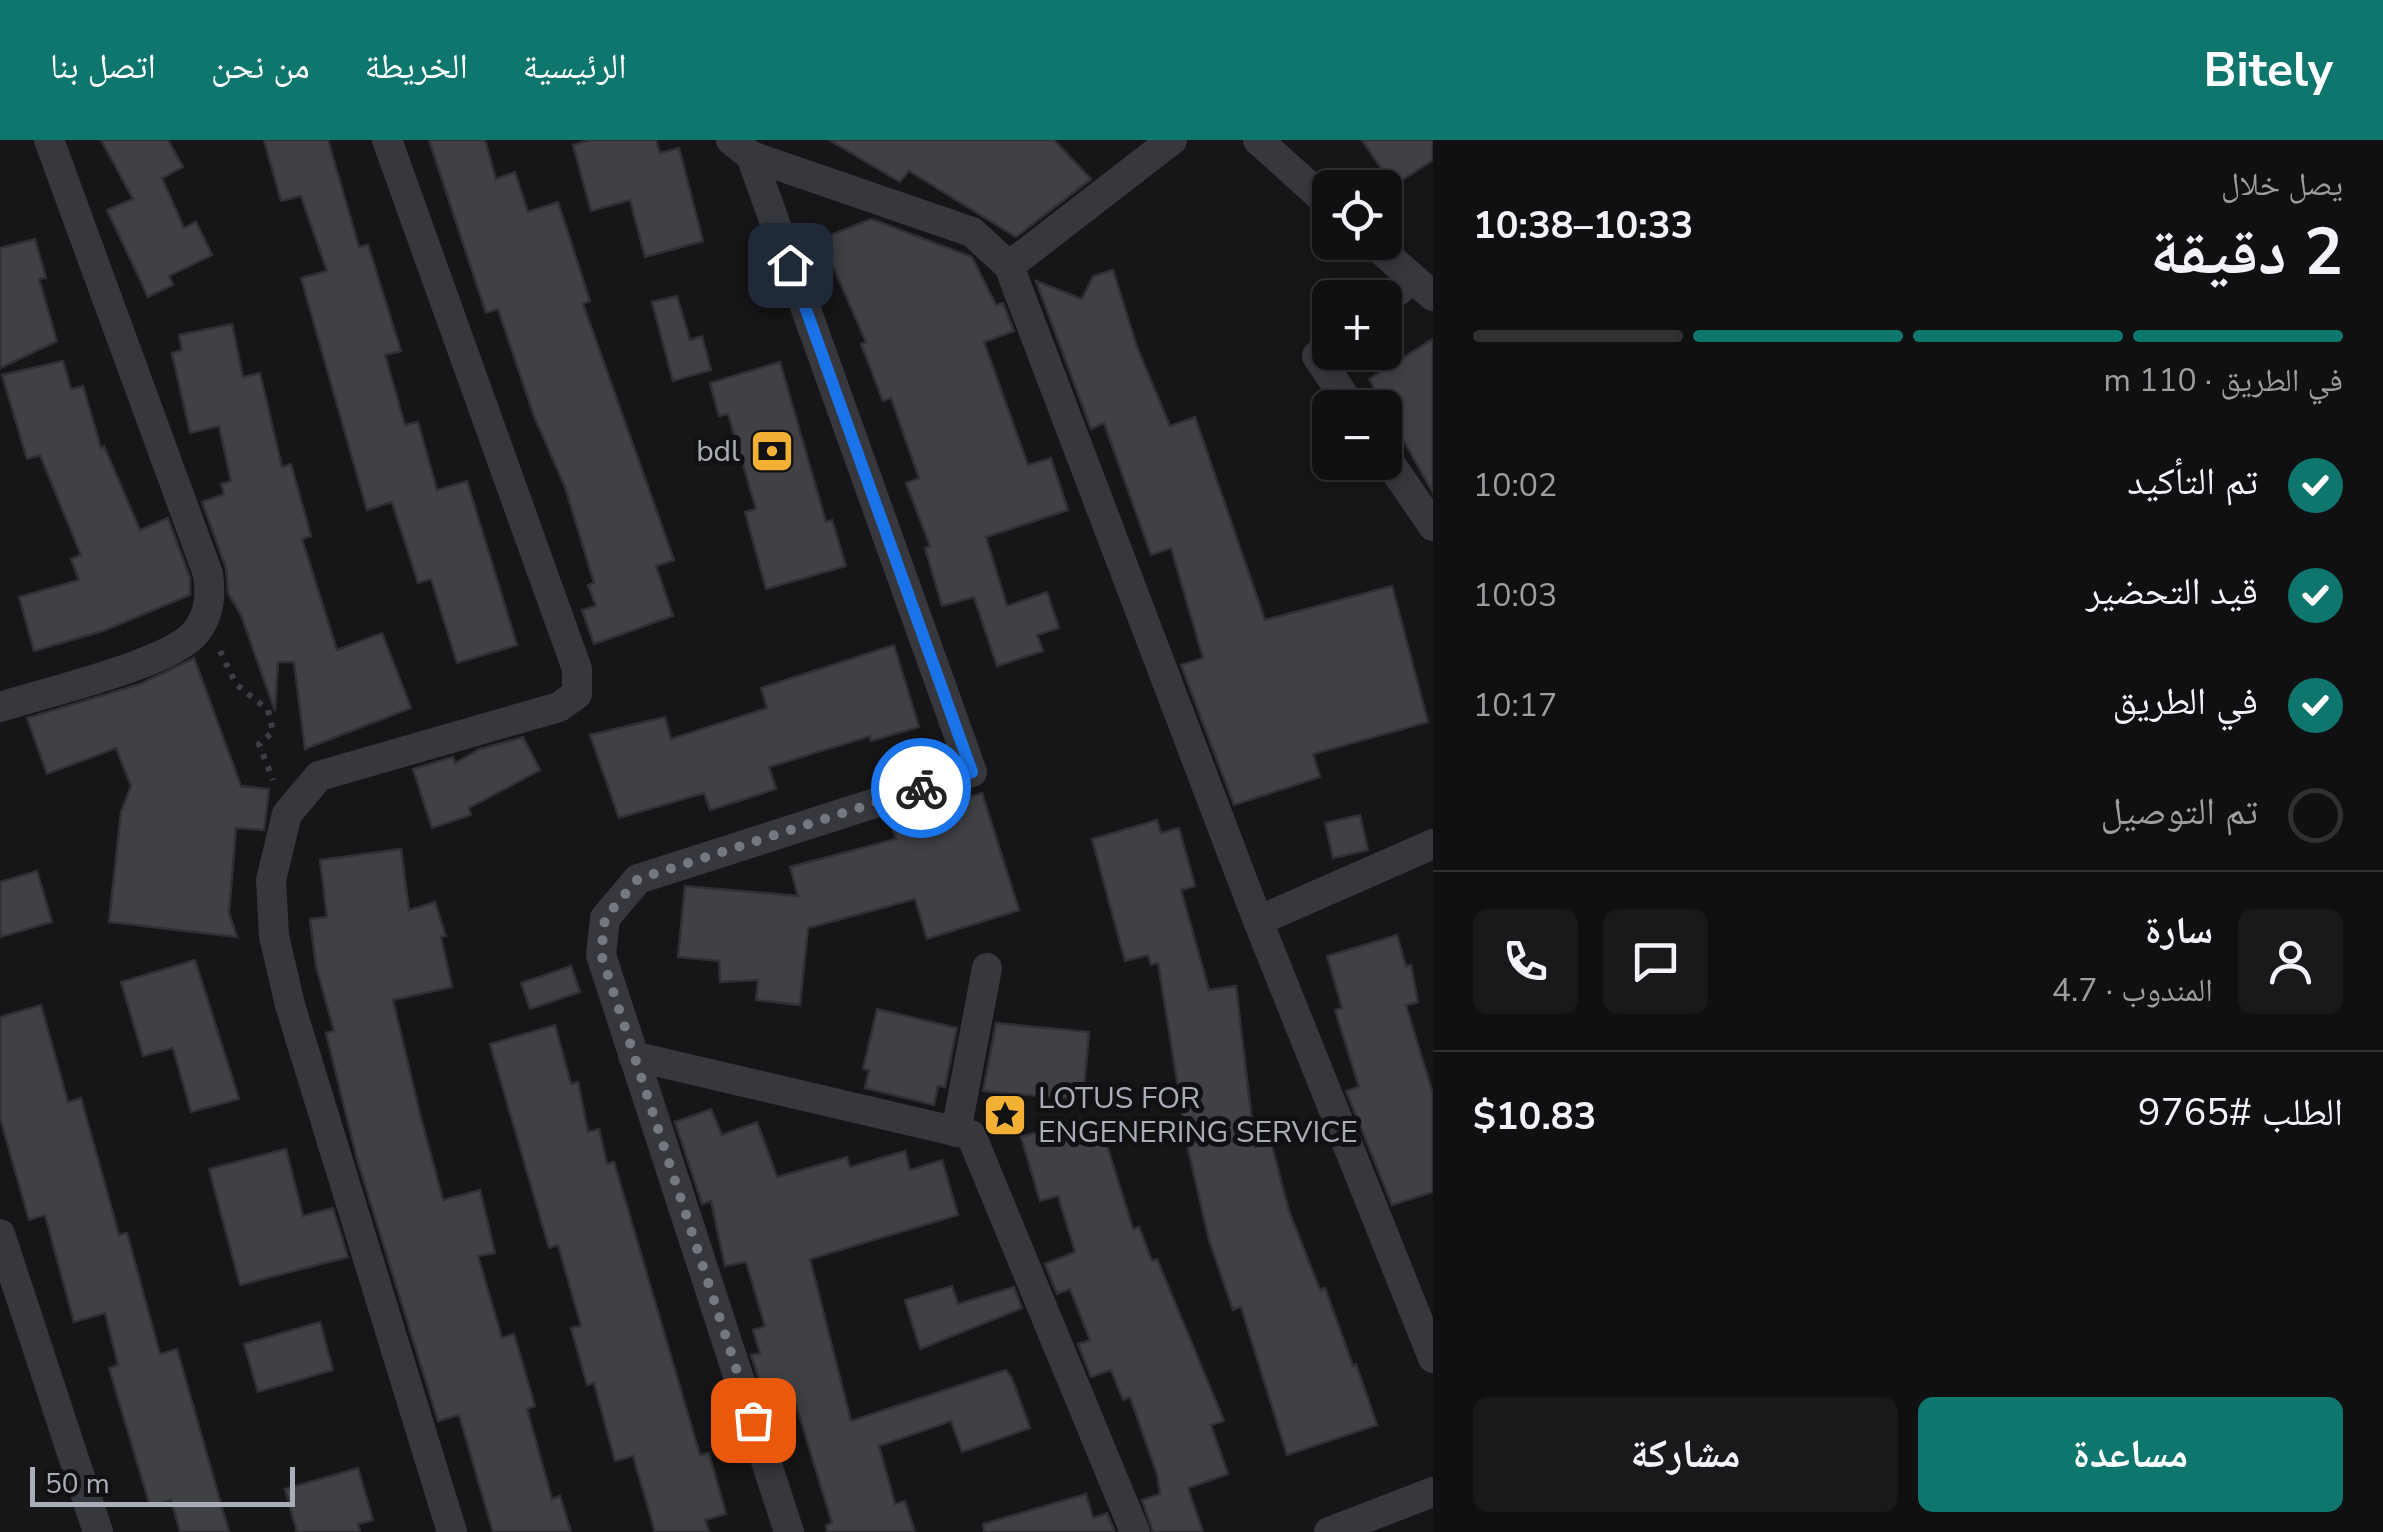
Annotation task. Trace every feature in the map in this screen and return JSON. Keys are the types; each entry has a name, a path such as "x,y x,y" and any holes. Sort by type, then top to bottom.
{"street":[{"path":"0,706 172,652 204,619 208,574 49,140"},
{"path":"386,140 577,670 576,694 559,707 319,776 287,814 271,880 278,954 452,1532"},
{"path":"1009,266 1172,140"},
{"path":"1258,140 1312,189"},
{"path":"742,148 972,232 1009,266 1258,921 1433,1358"},
{"path":"742,148 972,772 638,879 605,918 601,954 790,1532"},
{"path":"1392,260 1423,288"},
{"path":"1401,480 1433,526"},
{"path":"1258,921 1433,844"},
{"path":"956,1132 986,968"},
{"path":"633,1056 970,1135 1135,1532"},
{"path":"0,1234 98,1532"},
{"path":"1329,1532 1433,1492"}],"path":[{"path":"204,619 236,684 268,710 273,732 259,744 287,814"}],"building":[{"path":"101,140 168,140 183,167 162,178 184,228 196,222 212,255 169,276 173,285 148,297 107,210 133,199"},
{"path":"264,140 328,140 359,247 368,245 401,351 385,355 405,425 418,422 437,490 467,481 517,645 457,663 431,579 418,583 392,502 367,510 301,278 327,271 301,196 281,201"},
{"path":"429,140 485,140 496,179 515,172 528,212 558,202 590,301 583,304 674,560 656,566 673,616 594,644 582,610 596,606 588,585 594,583 565,487 534,416 498,309 486,313"},
{"path":"590,140 656,140 660,153 679,148 703,241 645,257 630,200 591,211 573,145"},
{"path":"829,140 1054,140 1091,179 1016,237 909,171 900,182"},
{"path":"1362,140 1433,140 1433,160 1402,180 1402,170 1382,170"},
{"path":"871,219 972,257 996,305 1003,303 1014,331 984,342 1028,465 1051,458 1068,510 986,537 1007,606 1047,592 1059,628 1037,635 1043,651 997,666 974,597 942,606 925,548 930,546 906,483 919,478 891,398 883,401 861,344 866,342 821,239"},
{"path":"35,239 46,278 39,279 57,341 0,368 0,248"},
{"path":"1113,270 1137,347 1170,426 1195,417 1265,620 1392,586 1428,722 1313,754 1320,777 1234,805 1181,665 1203,658 1171,548 1151,555 1104,423 1091,429 1036,281 1082,299 1093,276"},
{"path":"677,296 690,340 702,336 711,370 673,381 652,302"},
{"path":"232,324 243,377 260,373 282,467 291,464 311,536 302,539 337,650 382,633 411,708 305,749 294,662 278,662 275,711 241,615 228,593 226,568 202,502 224,494 221,484 231,481 219,426 190,433 172,353 182,350 179,335"},
{"path":"1433,339 1433,493 1402,438 1402,390 1375,390 1369,379 1383,370 1402,370 1402,358"},
{"path":"63,361 71,389 83,386 101,448 104,446 140,530 168,518 190,578 190,595 103,631 34,651 19,597 79,580 71,559 81,555 40,455 27,459 2,375"},
{"path":"780,362 826,522 832,520 846,566 766,589 745,512 756,509 728,414 719,416 710,383"},
{"path":"894,645 919,727 871,741 870,736 769,767 776,789 710,810 704,793 619,818 590,735 665,717 671,739 767,708 761,688"},
{"path":"194,658 241,786 269,789 264,830 236,828 229,913 237,937 109,922 121,812 131,786 116,748 47,774 27,718 140,684"},
{"path":"523,737 540,770 469,808 471,815 432,828 413,769 453,757 455,763 480,749"},
{"path":"982,793 1019,910 927,939 915,899 808,928 800,1005 756,1000 758,980 720,982 719,961 678,957 685,886 798,896 790,867 896,839 890,821"},
{"path":"1360,815 1368,850 1333,858 1325,823"},
{"path":"1157,820 1161,833 1179,828 1195,886 1181,890 1209,990 1236,986 1255,1147 1271,1142 1289,1211 1320,1290 1325,1288 1377,1425 1287,1455 1241,1307 1233,1310 1209,1240 1188,1149 1158,963 1151,965 1148,955 1125,961 1092,839"},
{"path":"401,849 409,910 435,902 446,936 441,937 452,987 393,1000 420,1114 443,1200 480,1190 495,1253 478,1256 502,1338 514,1334 535,1406 527,1409 552,1499 560,1496 571,1532 493,1532 459,1415 438,1421 357,1159 326,1033 334,1031 316,966 310,919 327,917 320,860"},
{"path":"37,871 52,922 0,937 0,882"},
{"path":"1397,935 1406,966 1411,965 1418,1002 1406,1005 1433,1094 1433,1192 1392,1205 1346,1091 1359,1087 1335,1010 1342,1008 1327,956"},
{"path":"195,960 239,1099 191,1112 173,1048 143,1056 121,982"},
{"path":"571,966 580,992 530,1009 521,983"},
{"path":"41,1005 68,1102 81,1098 119,1235 127,1233 160,1354 177,1349 229,1532 180,1532 171,1500 150,1506 109,1368 118,1365 105,1313 74,1322 45,1215 29,1220 0,1118 0,1017"},
{"path":"877,1009 957,1028 945,1087 938,1086 934,1105 865,1088 869,1070 863,1069"},
{"path":"996,1023 1089,1032 1083,1100 983,1091"},
{"path":"555,1025 571,1084 578,1082 588,1132 599,1129 607,1164 614,1162 700,1455 709,1453 726,1514 705,1520 709,1532 655,1532 633,1456 615,1461 594,1383 587,1385 571,1328 581,1326 558,1245 549,1248 490,1044"},
{"path":"711,1109 722,1135 757,1122 777,1177 847,1157 850,1167 905,1151 910,1170 942,1160 958,1215 810,1259 851,1421 1006,1370 1012,1378 1030,1428 962,1452 951,1421 879,1446 895,1504 905,1501 915,1532 827,1532 826,1525 832,1523 795,1402 788,1404 784,1388 764,1394 751,1355 760,1353 753,1330 765,1326 746,1262 725,1266 711,1201 702,1204 675,1122"},
{"path":"1081,1119 1079,1135 1102,1129 1133,1229 1139,1227 1152,1261 1157,1259 1224,1421 1211,1425 1228,1474 1188,1488 1203,1532 1153,1532 1142,1500 1160,1494 1157,1474 1130,1397 1123,1400 1111,1370 1091,1377 1078,1344 1090,1340 1070,1289 1057,1294 1045,1264 1075,1252 1058,1196 1040,1201 1021,1137"},
{"path":"286,1149 303,1216 333,1208 348,1257 240,1285 209,1169"},
{"path":"952,1286 958,1304 1014,1287 1022,1308 920,1349 905,1300"},
{"path":"320,1322 333,1370 258,1392 244,1344"},
{"path":"358,1468 373,1520 358,1524 360,1532 297,1532 285,1489"},
{"path":"1086,1494 1093,1518 1107,1513 1115,1532 984,1532 983,1524"}],"way so far":[{"path":"753,1420 601,954 605,918 638,879 921,788"}],"place":[{"name":"bdl","path":"772,451"},
{"name":"LOTUS FOR ENGENERING SERVICE","path":"1005,1115"}],"route":[{"path":"790,265 972,772 921,788"}]}
